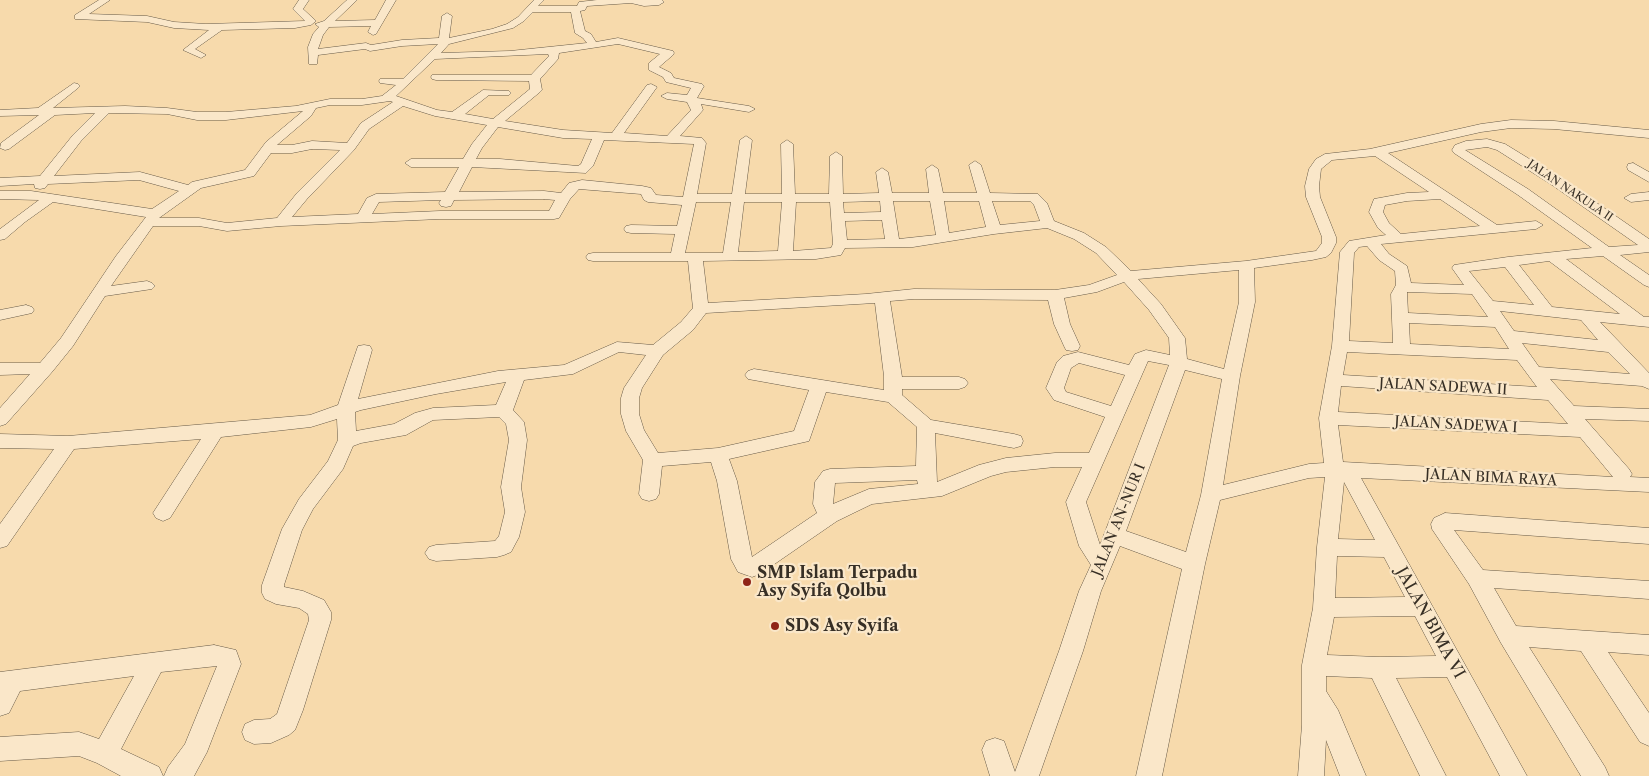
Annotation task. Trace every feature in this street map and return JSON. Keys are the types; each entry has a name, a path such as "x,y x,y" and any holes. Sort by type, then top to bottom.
{"street":[{"path":"105,0 78,17 142,19 180,26 219,27 377,23"},
{"path":"304,0 298,9 310,19 308,24"},
{"path":"352,0 326,24 316,38 313,58 399,43 445,41 503,29 515,23 536,4 574,10 581,8 582,4 605,1 631,0 644,4 659,2"},
{"path":"368,49 377,23 391,0"},
{"path":"574,10 577,14 580,33 587,36 593,45"},
{"path":"389,98 445,41 447,16"},
{"path":"201,55 188,50 219,27"},
{"path":"582,34 599,32 612,41 669,53 654,63 653,68 667,75 672,81 698,86 691,100"},
{"path":"431,56 553,51 612,41"},
{"path":"436,77 534,78 554,57 553,51"},
{"path":"440,215 476,147 495,123 535,91 537,88 534,78"},
{"path":"384,81 406,82"},
{"path":"40,112 74,86"},
{"path":"615,137 651,87"},
{"path":"455,116 486,92 505,93"},
{"path":"667,96 749,109"},
{"path":"1,113 106,109 154,110 197,116 226,116 312,106 330,102 362,102 389,98 435,113 563,134 696,140 700,143 681,230 677,258"},
{"path":"671,139 697,112 697,107 691,100"},
{"path":"281,222 302,196 350,147 365,126 403,101"},
{"path":"1,113 17,103"},
{"path":"0,420 67,342 152,218 189,190 207,181 246,175 267,149 307,114 312,106"},
{"path":"31,195 46,180 72,145 106,109"},
{"path":"5,146 53,111"},
{"path":"701,308 941,293 1055,295 1092,289 1127,276 1246,265 1312,256 1321,254 1326,250 1329,237 1313,197 1312,186 1315,170 1320,162 1333,156 1378,152 1490,126 1511,124 1554,125 1649,134"},
{"path":"411,163 467,163 581,170 586,168 599,137"},
{"path":"730,257 746,140"},
{"name":"JALAN NAKULA II","path":"1606,251 1523,192 1458,150 1461,146 1487,143 1498,145 1535,168 1649,247"},
{"path":"785,256 789,198 787,144"},
{"path":"267,149 292,149 312,145 350,147"},
{"path":"1378,152 1494,229"},
{"path":"593,257 695,258 833,253 838,250 840,244 836,198 836,156"},
{"path":"974,165 994,230"},
{"path":"1633,167 1649,178"},
{"path":"932,169 935,197 943,237"},
{"path":"882,172 893,244"},
{"path":"0,182 140,176 189,190"},
{"path":"0,195 31,195 52,198 152,218 200,222 219,227 257,226 281,222 440,215 554,215 564,197 574,186 582,184 642,190 646,191 648,197 653,200 739,198 1034,198 1040,204 1048,224 943,237 913,243 840,244"},
{"path":"362,219 369,204 376,198 449,195 544,195 564,197"},
{"path":"1397,238 1384,225 1376,212 1379,202 1407,197 1444,195"},
{"path":"1631,198 1649,196"},
{"path":"0,236 20,219 52,198"},
{"path":"839,217 888,216"},
{"name":"JALAN AN-NUR I","path":"1026,776 1074,643 1090,591 1114,535 1180,362 1177,338 1172,329 1127,276 1093,244 1048,224"},
{"path":"1311,776 1314,725 1314,665 1324,608 1328,547 1338,466 1328,418 1332,380 1340,346 1347,252 1354,244 1370,240 1536,225"},
{"path":"631,229 681,230"},
{"path":"1370,240 1384,257 1402,268 1404,287"},
{"path":"1622,474 1584,432 1521,355 1488,305 1459,268 1552,256 1649,247"},
{"path":"1606,251 1649,282"},
{"path":"1552,256 1644,322"},
{"path":"649,494 653,460 635,431 630,414 630,398 633,388 657,351 687,326 701,308 695,258"},
{"path":"1508,261 1547,311"},
{"path":"1149,776 1194,564 1211,495 1231,376 1247,302 1246,265"},
{"path":"1572,271 1612,319"},
{"path":"101,292 147,286"},
{"path":"1402,349 1399,292 1404,287 1476,290"},
{"path":"1055,295 1062,324 1072,346"},
{"path":"882,297 893,390 926,425 1014,441"},
{"path":"1488,305 1644,322"},
{"path":"0,315 26,310"},
{"path":"1586,316 1613,347 1648,382"},
{"path":"1400,318 1503,329 1613,347"},
{"path":"1340,346 1521,355"},
{"path":"0,441 68,443 311,421 346,409 436,388 517,375 567,370 617,347 646,348 657,351"},
{"path":"254,732 271,731 286,722 320,620 320,612 316,607 303,600 276,595 273,593 273,585 292,529 306,504 331,471 347,441 346,409 364,350"},
{"path":"1102,563 1089,546 1076,502 1133,372 1141,358 1146,355 1231,376"},
{"path":"1116,414 1060,396 1055,388 1063,366 1069,360 1078,357 1133,372"},
{"path":"0,369 46,368"},
{"path":"1535,372 1648,382"},
{"path":"503,411 517,375"},
{"path":"754,375 820,386 893,390 959,383"},
{"name":"JALAN SADEWA II","path":"1332,380 1553,394"},
{"path":"653,460 718,455 802,436 820,386"},
{"path":"347,441 393,432 433,414 503,411 515,422 518,440 511,487 515,512 509,537 504,546 497,549 436,553"},
{"path":"1569,412 1649,415"},
{"name":"JALAN SADEWA I","path":"1328,418 1584,432"},
{"path":"926,425 928,482"},
{"path":"163,513 215,431"},
{"path":"0,540 68,443"},
{"path":"718,455 727,481 742,559 748,568 757,566 830,515 874,496 928,482"},
{"path":"830,515 823,504 825,482 830,476 928,482 942,489 977,474 1006,465 1048,460 1095,460"},
{"path":"1211,495 1309,471 1338,466"},
{"name":"JALAN BIMA RAYA","path":"1338,466 1649,474"},
{"name":"JALAN BIMA RAYA","path":"1338,466 1600,484 1649,485"},
{"name":"JALAN BIMA VI","path":"1338,466 1389,549 1514,776"},
{"path":"1596,776 1509,636 1477,578 1442,529 1441,524 1442,521 1649,536"},
{"path":"1114,535 1194,564"},
{"path":"1328,547 1389,549"},
{"path":"1477,578 1649,590"},
{"path":"1324,608 1421,606"},
{"path":"1509,636 1649,644"},
{"path":"1587,640 1649,734"},
{"path":"0,705 6,682 223,655 229,660 226,675 194,752 188,763 176,776"},
{"path":"105,752 154,663"},
{"path":"1314,665 1379,668 1454,666"},
{"path":"1379,668 1433,776"},
{"path":"1313,692 1329,718 1353,776"},
{"path":"0,749 66,744 89,746 105,752 120,763 150,776"},
{"path":"995,750 1004,776"}],"place":[{"name":"SMP Islam Terpadu Asy Syifa Qolbu","path":"747,582"},
{"name":"SDS Asy Syifa","path":"775,626"}]}
